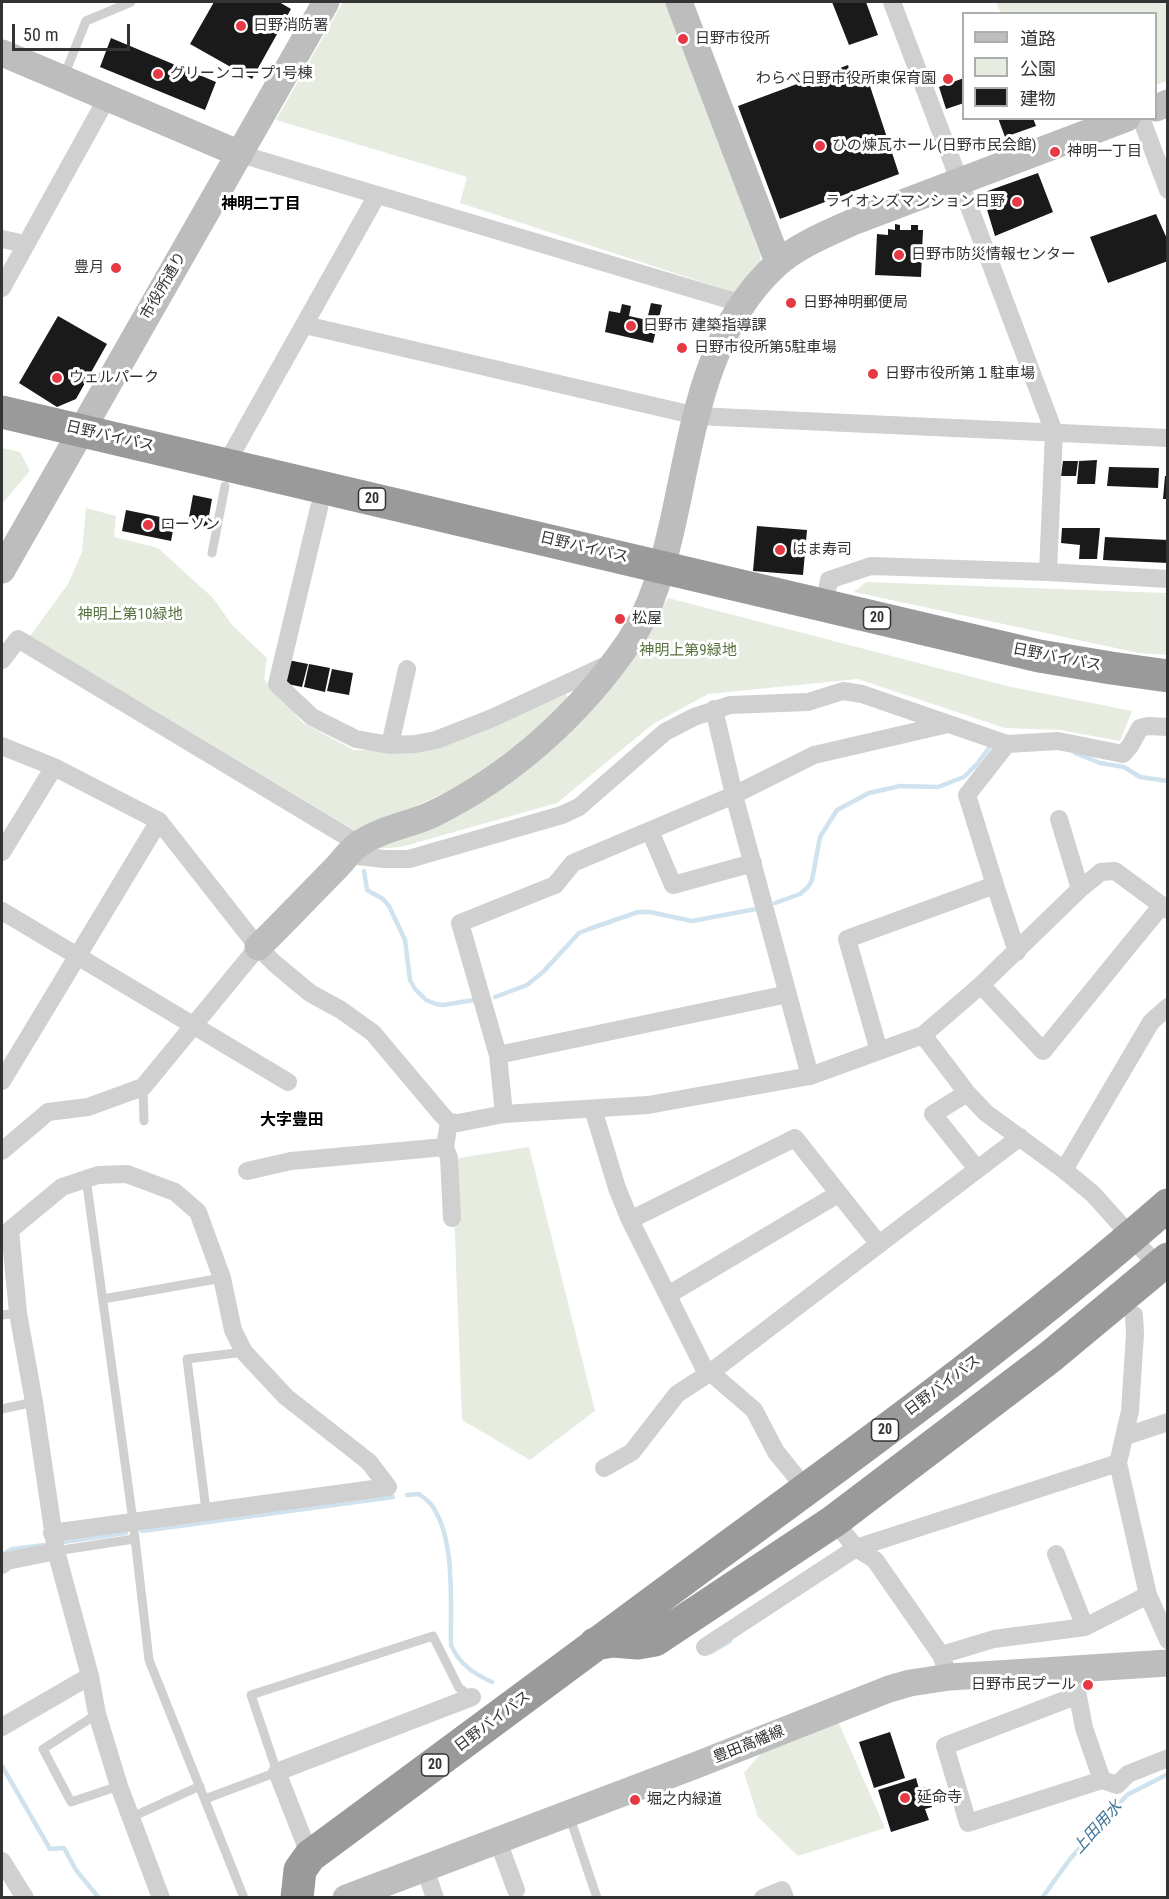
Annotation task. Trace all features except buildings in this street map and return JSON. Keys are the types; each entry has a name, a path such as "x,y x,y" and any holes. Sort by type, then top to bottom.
{"highway":[{"name":"日野バイパス","path":"2,412 76,440 660,577 1027,673 1167,675"},
{"name":"日野バイパス","path":"2,434 76,440"},
{"name":"日野バイパス","path":"226,475 319,508 660,577 824,606 1040,656 1091,675 1167,695"},
{"name":"日野バイパス","path":"310,1856 487,1727 595,1644 958,1375 1131,1238 1167,1205"},
{"path":"595,1644 613,1641 638,1643 655,1640 834,1521 1165,1268"},
{"path":"297,1898 300,1870 310,1856"}],"street":[{"name":"市役所通り","path":"2,570 326,2"},
{"path":"678,2 778,262"},
{"path":"892,2 1054,432 1048,572"},
{"path":"2,53 240,154 743,304"},
{"path":"2,288 107,98"},
{"path":"2,1151 9,1134 48,1112 88,1107 143,1087 258,947 354,849 432,814 480,787 533,748 558,726 615,661 642,621 660,577 704,388 718,346 743,304 778,262 830,232 1121,120"},
{"path":"1142,120 1167,190"},
{"path":"226,475 377,195"},
{"path":"2,239 25,244"},
{"path":"305,325 697,416 1167,438"},
{"path":"319,508 277,684 312,717 356,739 390,745 436,740 490,719 615,661"},
{"path":"824,606 829,580 871,566 1167,579"},
{"path":"2,660 18,639 354,849 384,859 409,859 562,815 579,807 665,732 694,717 730,705 808,702 843,691 862,694 1007,744 1058,741 1123,754 1140,728 1167,727"},
{"path":"390,745 407,669"},
{"path":"714,709 734,795 810,1076"},
{"path":"504,1114 498,1055 460,923 555,885 573,863 734,795 814,755 949,724"},
{"path":"1007,744 968,795 1017,952"},
{"path":"2,746 54,767 159,821 258,947 310,993 341,1010 374,1033 449,1122 504,1114 648,1105 810,1076 923,1035 981,986 1080,889 1101,872 1115,871 1165,908 1043,1051 981,986"},
{"path":"2,852 54,767"},
{"path":"1059,819 1080,889"},
{"path":"2,1081 159,821"},
{"path":"650,831 673,885 753,863"},
{"path":"879,1051 847,939 995,885"},
{"path":"2,911 288,1082"},
{"path":"498,1055 788,994"},
{"path":"1064,1170 1151,1022 1167,1007"},
{"path":"923,1035 967,1093 986,1113 1093,1194 1131,1238 1165,1268"},
{"path":"967,1093 933,1114 977,1169"},
{"path":"593,1109 616,1188 703,1366 754,1410 776,1452 806,1489"},
{"path":"449,1122 445,1147 449,1158 452,1218"},
{"path":"604,1468 632,1452 677,1394 711,1372 1020,1137"},
{"path":"630,1220 795,1138 878,1243"},
{"path":"247,1171 291,1161 445,1147"},
{"path":"52,1533 206,1510 388,1487 369,1462 286,1397 244,1352 233,1330 222,1278 198,1212 175,1192 127,1174 98,1175 62,1187 10,1230 10,1314 34,1402 52,1533 90,1676 97,1714 119,1786 161,1898"},
{"path":"668,1295 838,1194"},
{"path":"1134,1315 1136,1334 1130,1411 1118,1463 1148,1595 1167,1640"},
{"path":"1126,1436 1167,1422"},
{"path":"705,1647 856,1548 1118,1463"},
{"path":"834,1521 856,1548 875,1560 946,1666 994,1639 1085,1627 1148,1595"},
{"path":"2,1565 56,1551"},
{"path":"1056,1554 1085,1627"},
{"name":"豊田高幡線","path":"345,1898 569,1814 889,1689 910,1683 946,1666 1076,1683 1167,1663"},
{"path":"2,1727 90,1676"},
{"path":"1102,1780 1084,1728 1076,1683 945,1746 968,1823 1102,1780 1117,1785 1128,1774 1167,1758"},
{"path":"310,1856 277,1772 472,1697"},
{"path":"498,1841 516,1890"},
{"path":"2,1862 25,1898"},
{"path":"425,1869 435,1898"},
{"path":"763,1898 782,1890 785,1898"}],"lane":[{"path":"62,79 87,21 131,2"},
{"path":"212,553 226,475"},
{"path":"143,1087 144,1121"},
{"path":"86,1178 133,1521 149,1660 182,1748 200,1786 244,1898"},
{"path":"103,1299 222,1278"},
{"path":"206,1510 187,1359 244,1352"},
{"path":"2,1409 34,1402"},
{"path":"56,1551 134,1539"},
{"path":"205,1799 277,1772 251,1695 433,1636 459,1688 472,1697"},
{"path":"97,1714 43,1749 71,1802 119,1786"},
{"path":"132,1816 200,1786"},
{"path":"569,1814 597,1898"}],"green space":[{"path":"343,2 666,2 760,254 761,265 736,293 460,203 467,177 276,120"},
{"path":"996,2 1167,2 1167,81 1157,85 1157,12 1001,12"},
{"path":"2,448 20,452 30,471 2,504"},
{"name":"神明上第10緑地","path":"86,508 116,516 114,537 158,548 213,598 232,625 267,658 264,679 303,723 354,750 424,750 560,689 570,698 530,736 476,778 362,831 354,830 30,636 68,584 82,552"},
{"path":"866,582 1167,593 1167,655 1139,653 854,592"},
{"name":"神明上第9緑地","path":"668,598 1011,687 1132,711 1120,741 1060,730 1005,728 858,679 708,694 653,724 557,803 401,847 372,849 593,707"},
{"path":"529,1147 595,1411 530,1460 462,1420 452,1159"},
{"path":"837,1719 885,1828 798,1856 758,1817 744,1773 771,1742"}],"waterway":[{"path":"775,903 800,894 808,887 812,880 820,837 837,810 869,793 900,786 938,787 964,777 989,748"},
{"path":"1075,753 1100,763 1124,767 1140,777 1168,781"},
{"path":"364,871 367,890 383,899 389,906 405,940 410,980 415,989 426,1000 436,1004 474,1000"},
{"path":"495,997 527,985 543,972 579,933 638,912 650,912 692,921 756,909"},
{"path":"407,1495 419,1494 430,1503 440,1521 449,1555 451,1645 454,1652 468,1668 492,1682"},
{"path":"142,1531 393,1497"},
{"path":"63,1542 126,1533"},
{"path":"4,1554 12,1549 45,1545"},
{"path":"711,1652 730,1641"},
{"path":"2,1766 50,1849 64,1848 76,1870 99,1898"},
{"name":"上田用水","path":"1042,1898 1070,1859 1127,1795 1168,1774"}],"place":[{"name":"日野消防署","path":"241,26"},
{"name":"日野市役所","path":"683,39"},
{"name":"グリーンコープ1号棟","path":"158,74"},
{"name":"わらべ日野市役所東保育園","path":"948,79"},
{"name":"ひの煉瓦ホール(日野市民会館)","path":"820,146"},
{"name":"神明一丁目","path":"1055,152"},
{"name":"ライオンズマンション日野","path":"1017,202"},
{"name":"日野市防災情報センター","path":"899,255"},
{"name":"豊月","path":"116,268"},
{"name":"日野神明郵便局","path":"791,303"},
{"name":"日野市 建築指導課","path":"631,326"},
{"name":"日野市役所第5駐車場","path":"682,348"},
{"name":"日野市役所第１駐車場","path":"873,374"},
{"name":"ウェルパーク","path":"57,378"},
{"name":"ローソン","path":"148,525"},
{"name":"はま寿司","path":"780,550"},
{"name":"松屋","path":"620,619"},
{"name":"日野市民プール","path":"1088,1685"},
{"name":"延命寺","path":"905,1798"},
{"name":"堀之内緑道","path":"635,1800"}],"district":[{"name":"神明二丁目","path":"261,205"},
{"name":"大字豊田","path":"292,1121"}]}
